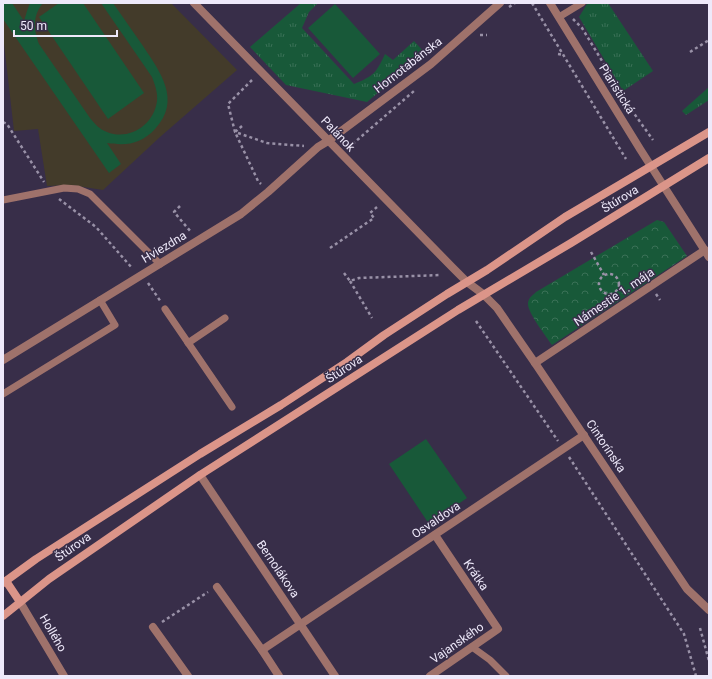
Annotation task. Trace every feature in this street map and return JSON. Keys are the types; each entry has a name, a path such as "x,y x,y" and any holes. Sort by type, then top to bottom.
{"main road":[{"name":"Štúrova","path":"4,580 174,471 281,405 347,362 384,335 487,270 565,217 709,132"},
{"name":"Štúrova","path":"3,616 62,570 200,475 483,294 571,243 709,158"},
{"path":"4,580 20,602"}],"street":[{"name":"Palánok","path":"194,3 467,282 483,294"},
{"name":"Hornotabánska","path":"328,141 431,64 500,3"},
{"name":"Piaristická","path":"550,3 707,253"},
{"name":"Hviezdna","path":"3,360 241,214 318,147 328,141"},
{"name":"Námestie 1. mája","path":"536,363 707,253"},
{"name":"Cintorínska","path":"483,294 497,308 536,363 688,589 709,610"},
{"name":"Osvaldova","path":"262,650 584,435"},
{"name":"Bernolákova","path":"200,475 335,676"},
{"name":"Krátka","path":"435,535 498,629"},
{"path":"217,587 279,676"},
{"name":"Hollého","path":"20,602 64,676"},
{"path":"153,627 188,676"},
{"name":"Vajanského","path":"430,676 498,629"}],"lane":[{"path":"559,17 582,3"},
{"path":"3,200 64,188 78,189 90,194 160,264"},
{"path":"3,394 115,325 100,300"},
{"path":"165,309 232,407"},
{"path":"188,343 225,318"},
{"path":"472,647 490,660 506,676"}],"path":[{"path":"532,3 626,159"},
{"path":"567,12 582,28 633,112 653,140"},
{"path":"690,52 709,40"},
{"path":"558,54 564,55"},
{"path":"252,80 228,104 235,132 258,181 268,192"},
{"path":"3,122 7,124 49,191 96,227 139,276"},
{"path":"235,132 242,126"},
{"path":"235,132 268,143 318,147"},
{"path":"180,206 174,212 198,240"},
{"path":"330,248 374,218 370,213 377,207"},
{"path":"591,252 604,275"},
{"path":"344,273 372,318"},
{"path":"350,282 358,278 441,274"},
{"path":"612,274 618,280 619,288 614,294 605,295 599,289 599,281 604,275 612,274"},
{"path":"476,322 563,449 684,634 696,676"},
{"path":"153,627 217,587"},
{"path":"700,628 709,661"}],"shaded area":[{"path":"3,3 171,3 237,70 160,137 103,190 71,185 47,186 38,129 14,131 3,35"}],"green space":[{"path":"3,3 12,3 24,21 30,3 43,3 37,13 35,23 39,44 90,118 99,128 107,132 124,134 139,129 146,124 155,110 157,95 152,77 101,3 113,3 156,66 166,86 168,97 167,107 163,118 150,134 139,141 127,144 107,143 121,164 109,173 3,19"},
{"path":"59,3 83,3 144,93 108,119 39,17"},
{"path":"301,3 318,3 309,12 302,28 354,84 366,79 374,73 385,54 393,60 414,41 425,53 367,102 286,85 250,47"},
{"path":"588,3 608,3 653,71 623,91 579,17"},
{"path":"335,4 380,54 353,78 308,28"},
{"path":"709,87 709,100 686,115 682,111"},
{"path":"657,220 664,222 687,256 552,345 530,312 528,307 529,299 536,292"},
{"path":"426,439 467,498 429,524 389,464"}]}
